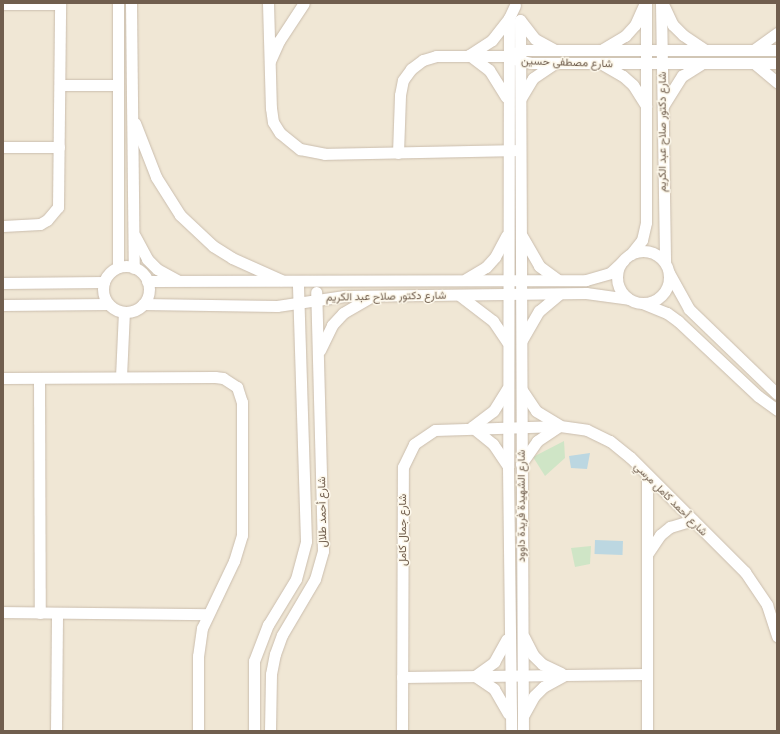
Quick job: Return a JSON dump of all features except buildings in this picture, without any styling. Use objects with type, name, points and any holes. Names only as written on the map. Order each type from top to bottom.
[{"type":"street","points":[[118,3],[118,268]]},
{"type":"street","points":[[3,305],[108,304],[124,312],[134,311],[143,304],[148,293],[147,281],[134,268],[131,3]]},
{"type":"street","points":[[268,3],[269,63],[273,122],[289,142],[312,153],[398,153],[520,150]]},
{"type":"street","points":[[269,63],[279,41],[304,3]]},
{"type":"street","points":[[601,50],[625,36],[634,25],[646,3]]},
{"type":"street","name":"شارع دكتور صلاح عبد الكريم","points":[[147,281],[462,281],[559,280],[603,277],[627,257],[642,240],[646,222],[646,3]]},
{"type":"street","points":[[662,3],[673,25],[683,35],[706,50]]},
{"type":"street","name":"شارع دكتور صلاح عبد الكريم","points":[[662,3],[661,63],[665,262]]},
{"type":"street","points":[[3,4],[60,4],[60,199],[54,214],[40,224],[3,226]]},
{"type":"street","points":[[469,55],[492,40],[509,18],[515,4]]},
{"type":"street","points":[[515,4],[520,20],[535,39],[555,50]]},
{"type":"street","points":[[508,150],[509,18]]},
{"type":"street","name":"شارع الشهيدة فريدة داوود","points":[[514,723],[522,676],[519,100],[520,20]]},
{"type":"street","points":[[753,50],[777,34]]},
{"type":"street","points":[[118,50],[132,50]]},
{"type":"street","name":"شارع مصطفى حسين","points":[[508,56],[520,56],[555,50],[777,50]]},
{"type":"street","points":[[469,55],[497,79],[508,100]]},
{"type":"street","points":[[398,153],[400,96],[403,80],[411,69],[423,60],[436,56],[508,56]]},
{"type":"street","name":"شارع مصطفى حسين","points":[[520,56],[556,63],[777,63]]},
{"type":"street","points":[[519,100],[533,78],[556,63]]},
{"type":"street","points":[[599,63],[628,80],[646,108]]},
{"type":"street","points":[[662,108],[673,86],[682,76],[703,63]]},
{"type":"street","points":[[754,63],[777,82]]},
{"type":"street","points":[[60,85],[118,85]]},
{"type":"street","points":[[132,115],[156,176],[180,215],[213,246],[232,258],[285,282]]},
{"type":"street","points":[[3,147],[59,147]]},
{"type":"street","name":"شارع الشهيدة فريدة داوود","points":[[508,150],[509,676],[514,723],[523,731]]},
{"type":"street","points":[[462,281],[486,267],[503,245],[508,232]]},
{"type":"street","points":[[520,232],[539,266],[559,280]]},
{"type":"street","points":[[133,234],[143,253],[157,269],[169,278],[183,282]]},
{"type":"street","points":[[777,394],[689,308],[669,273],[665,262],[653,252],[646,251],[627,257],[617,277],[623,293],[629,299],[667,313],[678,321],[772,408],[777,419]]},
{"type":"street","points":[[108,304],[103,291],[104,282],[111,272],[118,268],[134,268]]},
{"type":"street","points":[[642,303],[650,302],[663,294],[669,280],[669,273]]},
{"type":"street","points":[[3,283],[104,282]]},
{"type":"street","name":"شارع أحمد طلال","points":[[254,731],[254,661],[268,626],[296,579],[306,541],[298,282]]},
{"type":"street","name":"شارع أحمد طلال","points":[[270,731],[271,674],[275,654],[282,635],[315,580],[323,550],[315,282]]},
{"type":"street","name":"شارع دكتور صلاح عبد الكريم","points":[[143,304],[266,306],[316,298],[508,294],[597,294],[629,299]]},
{"type":"street","points":[[521,344],[531,321],[559,294]]},
{"type":"street","points":[[458,295],[493,321],[508,345]]},
{"type":"street","points":[[318,356],[332,325],[344,313],[373,296]]},
{"type":"street","points":[[121,378],[124,312]]},
{"type":"street","points":[[3,378],[223,378],[237,387],[240,394],[242,535],[234,561],[207,614],[198,656],[198,731]]},
{"type":"street","points":[[39,378],[40,613]]},
{"type":"street","points":[[508,388],[493,411],[472,427],[493,444],[508,467]]},
{"type":"street","points":[[521,388],[536,411],[560,426],[537,441],[521,465]]},
{"type":"street","name":"شارع أحمد كامل مرسي","points":[[521,426],[560,426],[600,435],[620,448],[745,572],[767,605],[777,636]]},
{"type":"street","name":"شارع جمال كامل","points":[[402,731],[402,467],[414,444],[423,436],[447,428],[521,426]]},
{"type":"street","points":[[647,475],[647,731]]},
{"type":"street","points":[[647,556],[660,535],[670,527],[693,520]]},
{"type":"street","points":[[3,612],[207,614]]},
{"type":"street","points":[[56,731],[57,613]]},
{"type":"street","points":[[475,676],[490,666],[501,653],[509,631]]},
{"type":"street","points":[[522,631],[533,655],[542,664],[566,675]]},
{"type":"street","points":[[402,677],[647,674]]},
{"type":"street","points":[[475,676],[498,694],[514,723],[534,696],[548,684],[566,675]]},
{"type":"shaded area","points":[[3,3],[777,3],[777,731],[3,731]]},
{"type":"green space","points":[[564,441],[565,458],[545,476],[533,457]]},
{"type":"green space","points":[[591,546],[590,564],[575,567],[571,548]]},
{"type":"water","points":[[590,453],[587,469],[571,468],[569,456]]},
{"type":"water","points":[[595,540],[623,541],[622,555],[595,554]]}]
